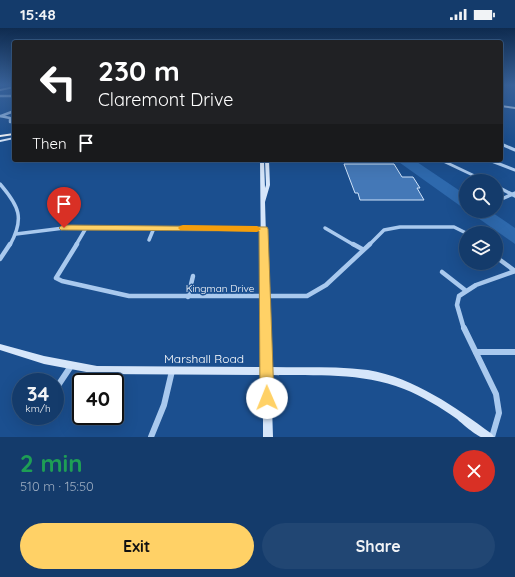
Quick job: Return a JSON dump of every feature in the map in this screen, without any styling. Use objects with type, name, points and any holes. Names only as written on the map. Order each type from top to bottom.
[{"type":"highway","points":[[0,132],[12,129]]},
{"type":"highway","points":[[0,136],[12,134]]},
{"type":"street","points":[[503,106],[515,108]]},
{"type":"street","points":[[0,116],[12,112]]},
{"type":"street","points":[[0,116],[10,118],[10,122],[12,122]]},
{"type":"street","points":[[0,141],[12,138]]},
{"type":"street","points":[[503,145],[515,150]]},
{"type":"street","points":[[262,162],[268,437]]},
{"type":"street","points":[[263,202],[268,185],[267,162]]},
{"type":"street","points":[[445,162],[471,174]]},
{"type":"street","points":[[494,162],[515,170]]},
{"type":"street","points":[[0,184],[15,202],[18,212],[18,228],[16,234],[0,259]]},
{"type":"street","points":[[503,189],[514,194]]},
{"type":"street","points":[[504,198],[514,194]]},
{"type":"street","points":[[16,234],[55,228],[264,229]]},
{"type":"street","name":"Kingman Drive","points":[[86,228],[56,278],[62,281],[129,296],[188,297],[298,297],[316,292],[379,233],[390,228],[459,229]]},
{"type":"street","points":[[149,240],[154,228]]},
{"type":"street","points":[[325,228],[362,250]]},
{"type":"street","points":[[503,262],[515,271]]},
{"type":"street","points":[[491,437],[500,414],[496,390],[456,311],[455,302],[465,290],[515,271]]},
{"type":"street","points":[[442,272],[465,290]]},
{"type":"street","points":[[188,297],[193,276]]},
{"type":"street","name":"Marshall Road","points":[[0,346],[71,366],[105,371],[365,373],[408,385],[432,397],[491,437]]},
{"type":"street","points":[[476,352],[515,352]]},
{"type":"street","points":[[64,376],[71,366]]},
{"type":"street","points":[[151,437],[167,400],[172,371]]},
{"type":"shaded area","points":[[399,162],[417,162],[459,190],[459,205]]},
{"type":"shaded area","points":[[478,218],[500,218],[515,228],[515,244],[503,236],[503,226],[489,226]]},
{"type":"building","points":[[344,164],[394,164],[402,177],[413,177],[420,188],[417,188],[424,200],[360,200],[358,193],[355,193]]},
{"type":"slow traffic","points":[[183,228],[257,229]]},
{"type":"route","points":[[64,228],[264,229],[267,398]]}]
